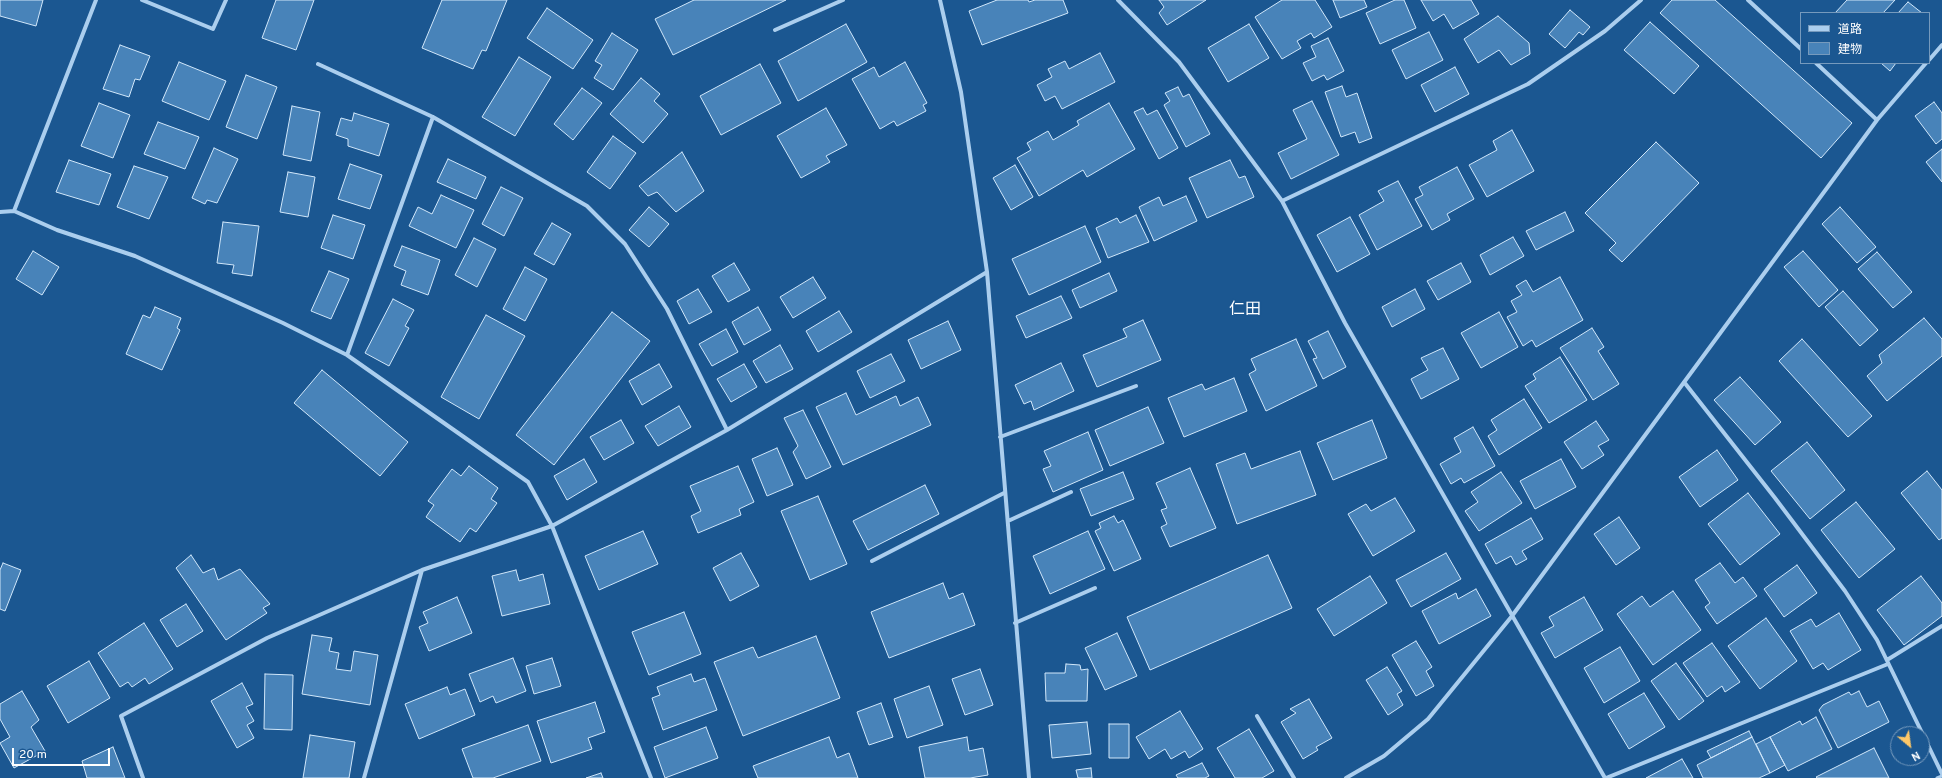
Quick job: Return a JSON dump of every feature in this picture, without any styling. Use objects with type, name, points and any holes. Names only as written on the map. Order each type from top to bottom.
[{"type":"street","points":[[14,211],[96,0]]},
{"type":"street","points":[[142,0],[213,29],[226,0]]},
{"type":"street","points":[[775,30],[843,0]]},
{"type":"street","points":[[940,0],[961,92],[987,272],[1015,623],[1030,778]]},
{"type":"street","points":[[1118,0],[1179,62],[1282,201],[1345,323],[1605,778],[1887,662],[1942,626]]},
{"type":"street","points":[[1282,201],[1528,84],[1605,32],[1641,0]]},
{"type":"street","points":[[1748,0],[1800,48]]},
{"type":"street","points":[[1930,59],[1942,45]]},
{"type":"street","points":[[318,64],[433,117],[587,206],[625,244],[667,309],[727,430]]},
{"type":"street","points":[[1817,64],[1878,120]]},
{"type":"street","points":[[1346,778],[1384,756],[1428,719],[1512,616],[1878,120],[1925,64]]},
{"type":"street","points":[[347,355],[433,117]]},
{"type":"street","points":[[0,212],[14,211],[57,230],[135,256],[284,323],[347,355],[528,482],[552,526],[651,778]]},
{"type":"street","points":[[143,778],[121,716],[267,638],[422,570],[552,526],[727,430],[987,272]]},
{"type":"street","points":[[1684,382],[1775,498],[1845,591],[1877,640],[1942,775]]},
{"type":"street","points":[[1000,437],[1136,386]]},
{"type":"street","points":[[1008,522],[1070,492]]},
{"type":"street","points":[[872,561],[1004,493]]},
{"type":"street","points":[[364,778],[422,570]]},
{"type":"street","points":[[1015,623],[1095,588]]},
{"type":"street","points":[[1257,716],[1294,778]]},
{"type":"lane","points":[[1937,778],[1942,775]]},
{"type":"building","points":[[0,0],[43,0],[36,26],[0,16]]},
{"type":"building","points":[[276,0],[314,0],[296,50],[262,38]]},
{"type":"building","points":[[442,0],[507,0],[486,51],[482,50],[473,69],[422,48]]},
{"type":"building","points":[[694,0],[786,0],[673,55],[655,19]]},
{"type":"building","points":[[997,0],[1028,0],[1029,2],[1035,0],[1063,0],[1068,13],[982,45],[969,11]]},
{"type":"building","points":[[1159,0],[1206,0],[1167,25],[1159,13],[1164,7]]},
{"type":"building","points":[[1282,0],[1315,0],[1332,27],[1314,38],[1311,33],[1297,41],[1301,48],[1282,59],[1255,17]]},
{"type":"building","points":[[1333,0],[1364,0],[1367,7],[1340,18]]},
{"type":"building","points":[[1395,0],[1404,0],[1416,28],[1380,44],[1366,13]]},
{"type":"building","points":[[1421,0],[1471,0],[1479,14],[1453,29],[1444,14],[1433,21]]},
{"type":"building","points":[[1672,0],[1715,0],[1852,123],[1821,158],[1660,13]]},
{"type":"building","points":[[1847,0],[1895,0],[1884,12],[1836,12]]},
{"type":"building","points":[[1908,2],[1921,12],[1899,12]]},
{"type":"building","points":[[547,8],[593,40],[573,69],[527,38]]},
{"type":"building","points":[[1570,10],[1590,27],[1583,35],[1579,32],[1565,48],[1549,34]]},
{"type":"building","points":[[1498,16],[1529,43],[1530,54],[1511,65],[1499,50],[1478,63],[1464,39]]},
{"type":"building","points":[[1650,22],[1699,66],[1674,94],[1624,50]]},
{"type":"building","points":[[846,24],[867,62],[798,101],[778,61]]},
{"type":"building","points":[[1249,24],[1269,58],[1228,82],[1208,48]]},
{"type":"building","points":[[1429,32],[1443,60],[1406,79],[1392,50]]},
{"type":"building","points":[[612,33],[638,50],[613,90],[594,78],[602,65],[595,61]]},
{"type":"building","points":[[1328,38],[1344,71],[1327,80],[1324,75],[1312,81],[1303,63],[1316,57],[1311,46]]},
{"type":"building","points":[[120,45],[150,56],[140,80],[135,79],[129,97],[103,89]]},
{"type":"building","points":[[1100,53],[1115,82],[1062,109],[1055,96],[1045,101],[1037,85],[1052,77],[1048,69],[1065,61],[1069,69]]},
{"type":"building","points":[[519,57],[551,77],[515,136],[482,117]]},
{"type":"building","points":[[179,62],[226,81],[209,120],[162,101]]},
{"type":"building","points":[[905,62],[927,103],[923,105],[926,111],[897,126],[894,121],[880,129],[852,79],[874,67],[879,77]]},
{"type":"building","points":[[760,64],[781,103],[721,135],[700,96]]},
{"type":"building","points":[[1882,64],[1895,64],[1890,71]]},
{"type":"building","points":[[1455,67],[1469,94],[1435,112],[1421,85]]},
{"type":"building","points":[[246,75],[277,87],[257,139],[226,127]]},
{"type":"building","points":[[641,78],[660,94],[654,101],[668,114],[643,143],[610,114]]},
{"type":"building","points":[[1342,86],[1346,97],[1357,93],[1372,138],[1359,143],[1355,132],[1341,137],[1325,92]]},
{"type":"building","points":[[1178,87],[1183,97],[1189,94],[1210,134],[1186,147],[1164,105],[1170,101],[1165,93]]},
{"type":"building","points":[[582,88],[602,103],[573,140],[554,124]]},
{"type":"building","points":[[1312,101],[1339,155],[1291,179],[1278,153],[1307,139],[1293,110]]},
{"type":"building","points":[[1934,102],[1942,113],[1942,139],[1936,144],[1915,116]]},
{"type":"building","points":[[99,103],[130,115],[113,158],[81,146]]},
{"type":"building","points":[[1109,103],[1135,149],[1087,177],[1083,170],[1039,196],[1017,158],[1031,150],[1027,143],[1048,131],[1053,140],[1079,125],[1077,121]]},
{"type":"building","points":[[292,106],[320,112],[311,161],[283,155]]},
{"type":"building","points":[[826,108],[847,145],[826,156],[830,162],[801,178],[777,136]]},
{"type":"building","points":[[1143,108],[1147,115],[1157,110],[1178,148],[1159,159],[1134,112]]},
{"type":"building","points":[[354,113],[389,124],[379,156],[348,146],[348,139],[336,135],[341,118],[352,121]]},
{"type":"building","points":[[158,122],[199,137],[185,169],[144,154]]},
{"type":"building","points":[[1512,130],[1534,171],[1487,197],[1469,165],[1497,150],[1493,141]]},
{"type":"building","points":[[613,136],[636,153],[610,189],[587,172]]},
{"type":"building","points":[[1656,142],[1699,183],[1622,262],[1609,250],[1616,243],[1585,213]]},
{"type":"building","points":[[214,148],[238,159],[217,203],[207,200],[205,204],[192,198]]},
{"type":"building","points":[[1942,149],[1942,182],[1926,162]]},
{"type":"building","points":[[682,152],[704,191],[676,212],[657,192],[648,196],[639,186]]},
{"type":"building","points":[[448,159],[486,177],[476,199],[437,182]]},
{"type":"building","points":[[69,160],[111,174],[99,205],[56,192]]},
{"type":"building","points":[[1230,160],[1239,178],[1245,176],[1254,197],[1207,218],[1189,178]]},
{"type":"building","points":[[350,164],[382,175],[370,209],[338,199]]},
{"type":"building","points":[[1015,165],[1033,197],[1011,210],[993,178]]},
{"type":"building","points":[[134,166],[168,177],[149,219],[117,207]]},
{"type":"building","points":[[1457,167],[1474,199],[1447,214],[1450,220],[1432,230],[1415,199],[1423,195],[1419,187]]},
{"type":"building","points":[[288,172],[315,177],[308,217],[280,212]]},
{"type":"building","points":[[1398,181],[1422,226],[1377,250],[1359,215],[1384,201],[1378,191]]},
{"type":"building","points":[[501,187],[523,198],[504,236],[482,224]]},
{"type":"building","points":[[441,195],[474,210],[456,248],[409,226],[418,207],[432,214]]},
{"type":"building","points":[[1186,196],[1197,221],[1154,241],[1139,207],[1159,197],[1163,206]]},
{"type":"building","points":[[649,207],[669,224],[649,247],[629,230]]},
{"type":"building","points":[[1840,207],[1876,247],[1857,263],[1822,224]]},
{"type":"building","points":[[1565,212],[1574,231],[1536,250],[1526,231]]},
{"type":"building","points":[[333,215],[365,225],[353,259],[321,248]]},
{"type":"building","points":[[1136,215],[1149,242],[1108,258],[1096,228],[1117,218],[1120,223]]},
{"type":"building","points":[[1350,217],[1370,254],[1337,272],[1317,235]]},
{"type":"building","points":[[223,222],[259,226],[252,276],[232,273],[234,265],[217,263]]},
{"type":"building","points":[[552,223],[571,234],[554,265],[534,254]]},
{"type":"building","points":[[1085,226],[1101,262],[1029,295],[1012,259]]},
{"type":"building","points":[[1513,237],[1524,256],[1490,275],[1480,255]]},
{"type":"building","points":[[474,238],[496,249],[477,287],[455,275]]},
{"type":"building","points":[[402,246],[440,260],[428,295],[401,285],[406,271],[394,266]]},
{"type":"building","points":[[33,251],[59,267],[42,295],[16,279]]},
{"type":"building","points":[[1803,251],[1838,290],[1819,307],[1784,267]]},
{"type":"building","points":[[1877,252],[1912,292],[1893,308],[1858,269]]},
{"type":"building","points":[[734,263],[750,290],[728,302],[712,276]]},
{"type":"building","points":[[1461,263],[1471,282],[1438,300],[1427,281]]},
{"type":"building","points":[[525,267],[547,279],[525,321],[503,309]]},
{"type":"building","points":[[329,271],[349,279],[331,319],[311,311]]},
{"type":"building","points":[[1109,273],[1117,291],[1080,308],[1072,290]]},
{"type":"building","points":[[813,277],[826,298],[793,318],[780,297]]},
{"type":"building","points":[[1560,277],[1583,320],[1536,347],[1532,340],[1523,346],[1507,317],[1517,312],[1511,301],[1522,295],[1516,286],[1526,280],[1533,292]]},
{"type":"building","points":[[698,289],[712,312],[689,324],[677,301]]},
{"type":"building","points":[[1415,289],[1425,309],[1392,327],[1382,307]]},
{"type":"building","points":[[1843,291],[1878,330],[1860,346],[1825,307]]},
{"type":"building","points":[[1061,296],[1072,318],[1026,338],[1016,316]]},
{"type":"building","points":[[393,299],[414,310],[405,326],[409,328],[389,366],[365,353]]},
{"type":"building","points":[[155,307],[181,318],[177,328],[180,330],[162,370],[126,354],[143,315],[150,318]]},
{"type":"building","points":[[758,307],[771,330],[744,345],[732,322]]},
{"type":"building","points":[[839,311],[852,332],[818,352],[806,331]]},
{"type":"building","points":[[612,312],[650,341],[554,465],[516,435]]},
{"type":"building","points":[[1499,312],[1518,347],[1481,368],[1461,333]]},
{"type":"building","points":[[486,315],[525,336],[479,419],[441,397]]},
{"type":"building","points":[[1924,318],[1942,339],[1942,356],[1887,401],[1867,376],[1882,363],[1879,355]]},
{"type":"building","points":[[1143,320],[1161,360],[1097,387],[1083,355],[1127,337],[1123,329]]},
{"type":"building","points":[[948,321],[961,350],[921,369],[908,340]]},
{"type":"building","points":[[1592,328],[1604,347],[1598,351],[1619,384],[1593,400],[1560,348]]},
{"type":"building","points":[[726,329],[738,352],[712,366],[699,344]]},
{"type":"building","points":[[1328,331],[1346,367],[1323,379],[1313,359],[1317,358],[1308,341]]},
{"type":"building","points":[[1296,339],[1317,386],[1266,411],[1249,374],[1256,370],[1251,359]]},
{"type":"building","points":[[1802,339],[1872,416],[1848,437],[1779,361]]},
{"type":"building","points":[[780,345],[793,369],[766,383],[753,361]]},
{"type":"building","points":[[1443,348],[1459,379],[1421,399],[1411,379],[1428,370],[1421,358]]},
{"type":"building","points":[[891,354],[905,381],[870,398],[857,371]]},
{"type":"building","points":[[1560,357],[1587,400],[1549,423],[1525,386],[1536,379],[1533,374]]},
{"type":"building","points":[[1061,363],[1074,391],[1034,410],[1031,401],[1024,404],[1015,385]]},
{"type":"building","points":[[659,364],[672,387],[642,405],[629,381]]},
{"type":"building","points":[[744,364],[757,387],[731,402],[717,379]]},
{"type":"building","points":[[322,370],[408,442],[380,476],[294,403]]},
{"type":"building","points":[[1740,377],[1781,422],[1755,445],[1714,400]]},
{"type":"building","points":[[1234,378],[1247,411],[1184,437],[1168,398],[1202,384],[1205,390]]},
{"type":"building","points":[[846,393],[856,415],[896,396],[900,406],[918,397],[931,425],[843,465],[816,407]]},
{"type":"building","points":[[1524,399],[1542,428],[1499,455],[1488,436],[1497,430],[1491,420]]},
{"type":"building","points":[[679,406],[691,427],[658,446],[645,426]]},
{"type":"building","points":[[1148,407],[1164,443],[1110,466],[1095,430]]},
{"type":"building","points":[[803,410],[831,467],[806,479],[793,452],[798,446],[784,418]]},
{"type":"building","points":[[621,420],[634,443],[604,460],[590,437]]},
{"type":"building","points":[[1372,420],[1387,458],[1333,480],[1317,443]]},
{"type":"building","points":[[1596,421],[1609,440],[1598,446],[1604,455],[1582,469],[1564,442]]},
{"type":"building","points":[[1473,427],[1495,466],[1464,483],[1461,478],[1451,484],[1440,464],[1461,452],[1454,438]]},
{"type":"building","points":[[1088,432],[1103,470],[1053,492],[1043,469],[1051,466],[1044,451]]},
{"type":"building","points":[[1807,442],[1845,490],[1810,519],[1771,471]]},
{"type":"building","points":[[777,448],[793,485],[767,496],[752,459]]},
{"type":"building","points":[[1717,450],[1738,480],[1700,507],[1679,477]]},
{"type":"building","points":[[1300,451],[1316,495],[1237,524],[1216,464],[1245,453],[1251,469]]},
{"type":"building","points":[[584,459],[597,482],[567,500],[554,476]]},
{"type":"building","points":[[1561,459],[1576,487],[1535,509],[1520,481]]},
{"type":"building","points":[[469,466],[498,488],[491,499],[497,503],[476,532],[470,528],[460,542],[426,517],[434,505],[428,501],[452,469],[461,476]]},
{"type":"building","points":[[738,466],[754,502],[739,509],[741,515],[698,533],[691,516],[701,511],[690,486]]},
{"type":"building","points":[[1190,468],[1216,528],[1170,547],[1161,527],[1167,524],[1161,510],[1167,508],[1156,483]]},
{"type":"building","points":[[1927,471],[1942,490],[1942,538],[1939,540],[1901,493]]},
{"type":"building","points":[[1123,472],[1134,499],[1091,516],[1080,489]]},
{"type":"building","points":[[1501,472],[1522,503],[1479,531],[1465,511],[1478,502],[1471,492]]},
{"type":"building","points":[[925,485],[939,514],[868,550],[853,521]]},
{"type":"building","points":[[1748,493],[1780,534],[1740,565],[1708,524]]},
{"type":"building","points":[[818,496],[847,564],[810,580],[781,511]]},
{"type":"building","points":[[1395,498],[1415,531],[1373,556],[1348,514],[1366,504],[1371,511]]},
{"type":"building","points":[[1856,502],[1895,549],[1859,578],[1821,530]]},
{"type":"building","points":[[1114,516],[1118,523],[1123,520],[1141,559],[1114,571],[1095,531],[1101,528],[1099,523]]},
{"type":"building","points":[[1619,517],[1640,548],[1616,565],[1594,534]]},
{"type":"building","points":[[1531,518],[1543,539],[1522,551],[1527,559],[1516,565],[1511,556],[1496,564],[1485,544]]},
{"type":"building","points":[[643,531],[658,564],[599,590],[585,556]]},
{"type":"building","points":[[1088,531],[1105,569],[1050,594],[1033,556]]},
{"type":"building","points":[[741,553],[759,586],[730,601],[713,568]]},
{"type":"building","points":[[1446,553],[1461,579],[1411,607],[1396,580]]},
{"type":"building","points":[[191,555],[203,573],[214,568],[218,580],[240,569],[270,604],[263,608],[267,613],[226,640],[176,568]]},
{"type":"building","points":[[1268,555],[1292,608],[1150,670],[1127,617]]},
{"type":"building","points":[[3,563],[21,570],[5,611],[0,609],[0,570]]},
{"type":"building","points":[[1720,563],[1735,583],[1743,577],[1757,596],[1717,624],[1705,607],[1710,603],[1695,580]]},
{"type":"building","points":[[1797,565],[1817,593],[1784,617],[1764,589]]},
{"type":"building","points":[[516,570],[519,581],[543,574],[550,604],[502,616],[492,576]]},
{"type":"building","points":[[1370,576],[1387,603],[1334,636],[1317,609]]},
{"type":"building","points":[[1921,576],[1942,603],[1942,616],[1904,645],[1877,610]]},
{"type":"building","points":[[943,583],[949,599],[963,593],[975,625],[889,658],[871,612]]},
{"type":"building","points":[[1476,589],[1491,616],[1439,644],[1422,611],[1456,593],[1458,599]]},
{"type":"building","points":[[1673,591],[1701,630],[1653,665],[1617,614],[1642,596],[1650,607]]},
{"type":"building","points":[[457,597],[472,633],[429,651],[419,627],[428,623],[423,612]]},
{"type":"building","points":[[1584,597],[1603,630],[1555,658],[1541,633],[1554,626],[1549,617]]},
{"type":"building","points":[[186,604],[203,631],[177,647],[160,620]]},
{"type":"building","points":[[684,612],[701,654],[649,675],[632,632]]},
{"type":"building","points":[[1839,613],[1861,650],[1828,670],[1823,663],[1813,669],[1790,631],[1811,619],[1816,627]]},
{"type":"building","points":[[1766,618],[1797,661],[1760,689],[1728,646]]},
{"type":"building","points":[[144,623],[173,669],[149,684],[145,678],[132,687],[128,682],[120,687],[98,653]]},
{"type":"building","points":[[1117,633],[1137,676],[1105,690],[1085,648]]},
{"type":"building","points":[[312,635],[332,638],[329,651],[339,653],[336,669],[351,671],[354,651],[378,655],[370,705],[302,694]]},
{"type":"building","points":[[816,636],[840,698],[743,736],[714,662],[753,647],[758,658]]},
{"type":"building","points":[[1416,641],[1432,667],[1426,671],[1434,686],[1416,696],[1392,655]]},
{"type":"building","points":[[1712,643],[1740,682],[1725,692],[1722,686],[1707,697],[1683,663]]},
{"type":"building","points":[[1620,647],[1640,681],[1604,703],[1584,668]]},
{"type":"building","points":[[513,658],[526,691],[496,703],[493,696],[480,702],[469,674]]},
{"type":"building","points":[[552,658],[561,686],[534,694],[526,666]]},
{"type":"building","points":[[89,661],[110,698],[68,723],[47,686]]},
{"type":"building","points":[[1676,663],[1704,701],[1679,720],[1651,681]]},
{"type":"building","points":[[1066,664],[1080,665],[1081,670],[1088,669],[1087,701],[1046,701],[1045,673],[1065,673]]},
{"type":"building","points":[[1387,667],[1402,691],[1397,694],[1403,705],[1388,715],[1366,680]]},
{"type":"building","points":[[980,669],[993,705],[965,715],[952,679]]},
{"type":"building","points":[[265,674],[293,675],[292,730],[264,729]]},
{"type":"building","points":[[691,674],[694,682],[705,678],[717,710],[663,730],[652,698],[660,695],[657,687]]},
{"type":"building","points":[[242,683],[253,704],[246,707],[254,721],[247,725],[254,738],[237,748],[211,701]]},
{"type":"building","points":[[929,686],[943,725],[907,738],[894,699]]},
{"type":"building","points":[[447,687],[450,695],[465,689],[475,715],[419,739],[405,704]]},
{"type":"building","points":[[22,691],[39,720],[31,727],[45,751],[14,768],[0,743],[10,737],[0,719],[0,704]]},
{"type":"building","points":[[1859,691],[1867,707],[1879,701],[1889,722],[1838,748],[1819,710],[1823,705],[1849,692],[1851,695]]},
{"type":"building","points":[[1644,693],[1665,727],[1629,749],[1608,714]]},
{"type":"building","points":[[1309,699],[1332,738],[1316,747],[1318,750],[1303,759],[1281,722],[1296,713],[1290,709]]},
{"type":"building","points":[[595,702],[605,732],[588,738],[592,749],[551,763],[537,721]]},
{"type":"building","points":[[881,703],[893,737],[869,745],[857,712]]},
{"type":"building","points":[[1180,711],[1203,749],[1189,758],[1185,751],[1171,759],[1165,749],[1149,759],[1136,737]]},
{"type":"building","points":[[1816,717],[1832,749],[1788,771],[1770,737],[1800,721],[1802,725]]},
{"type":"building","points":[[1087,722],[1091,754],[1052,758],[1049,725]]},
{"type":"building","points":[[1109,724],[1129,724],[1129,758],[1109,758]]},
{"type":"building","points":[[528,725],[541,761],[493,778],[473,778],[462,749]]},
{"type":"building","points":[[706,727],[718,758],[665,778],[654,747]]},
{"type":"building","points":[[1249,729],[1274,771],[1262,778],[1235,778],[1217,748]]},
{"type":"building","points":[[1749,731],[1752,737],[1711,758],[1707,751]]},
{"type":"building","points":[[310,735],[355,742],[349,778],[303,778]]},
{"type":"building","points":[[829,737],[837,758],[849,753],[858,778],[758,778],[753,766]]},
{"type":"building","points":[[967,737],[969,751],[983,748],[988,775],[970,778],[925,778],[919,747]]},
{"type":"building","points":[[1752,737],[1770,773],[1759,778],[1703,778],[1697,765]]},
{"type":"building","points":[[1770,737],[1785,765],[1770,773],[1756,744]]},
{"type":"building","points":[[113,747],[125,778],[87,778],[82,761]]},
{"type":"building","points":[[1874,748],[1889,778],[1816,777]]},
{"type":"building","points":[[1682,759],[1693,778],[1646,778]]},
{"type":"building","points":[[1202,763],[1209,776],[1205,778],[1178,778],[1176,775]]},
{"type":"building","points":[[1091,768],[1092,778],[1078,778],[1076,770]]},
{"type":"building","points":[[601,773],[603,778],[586,778]]},
{"type":"district","name":"仁田","points":[[1245,311]]}]
